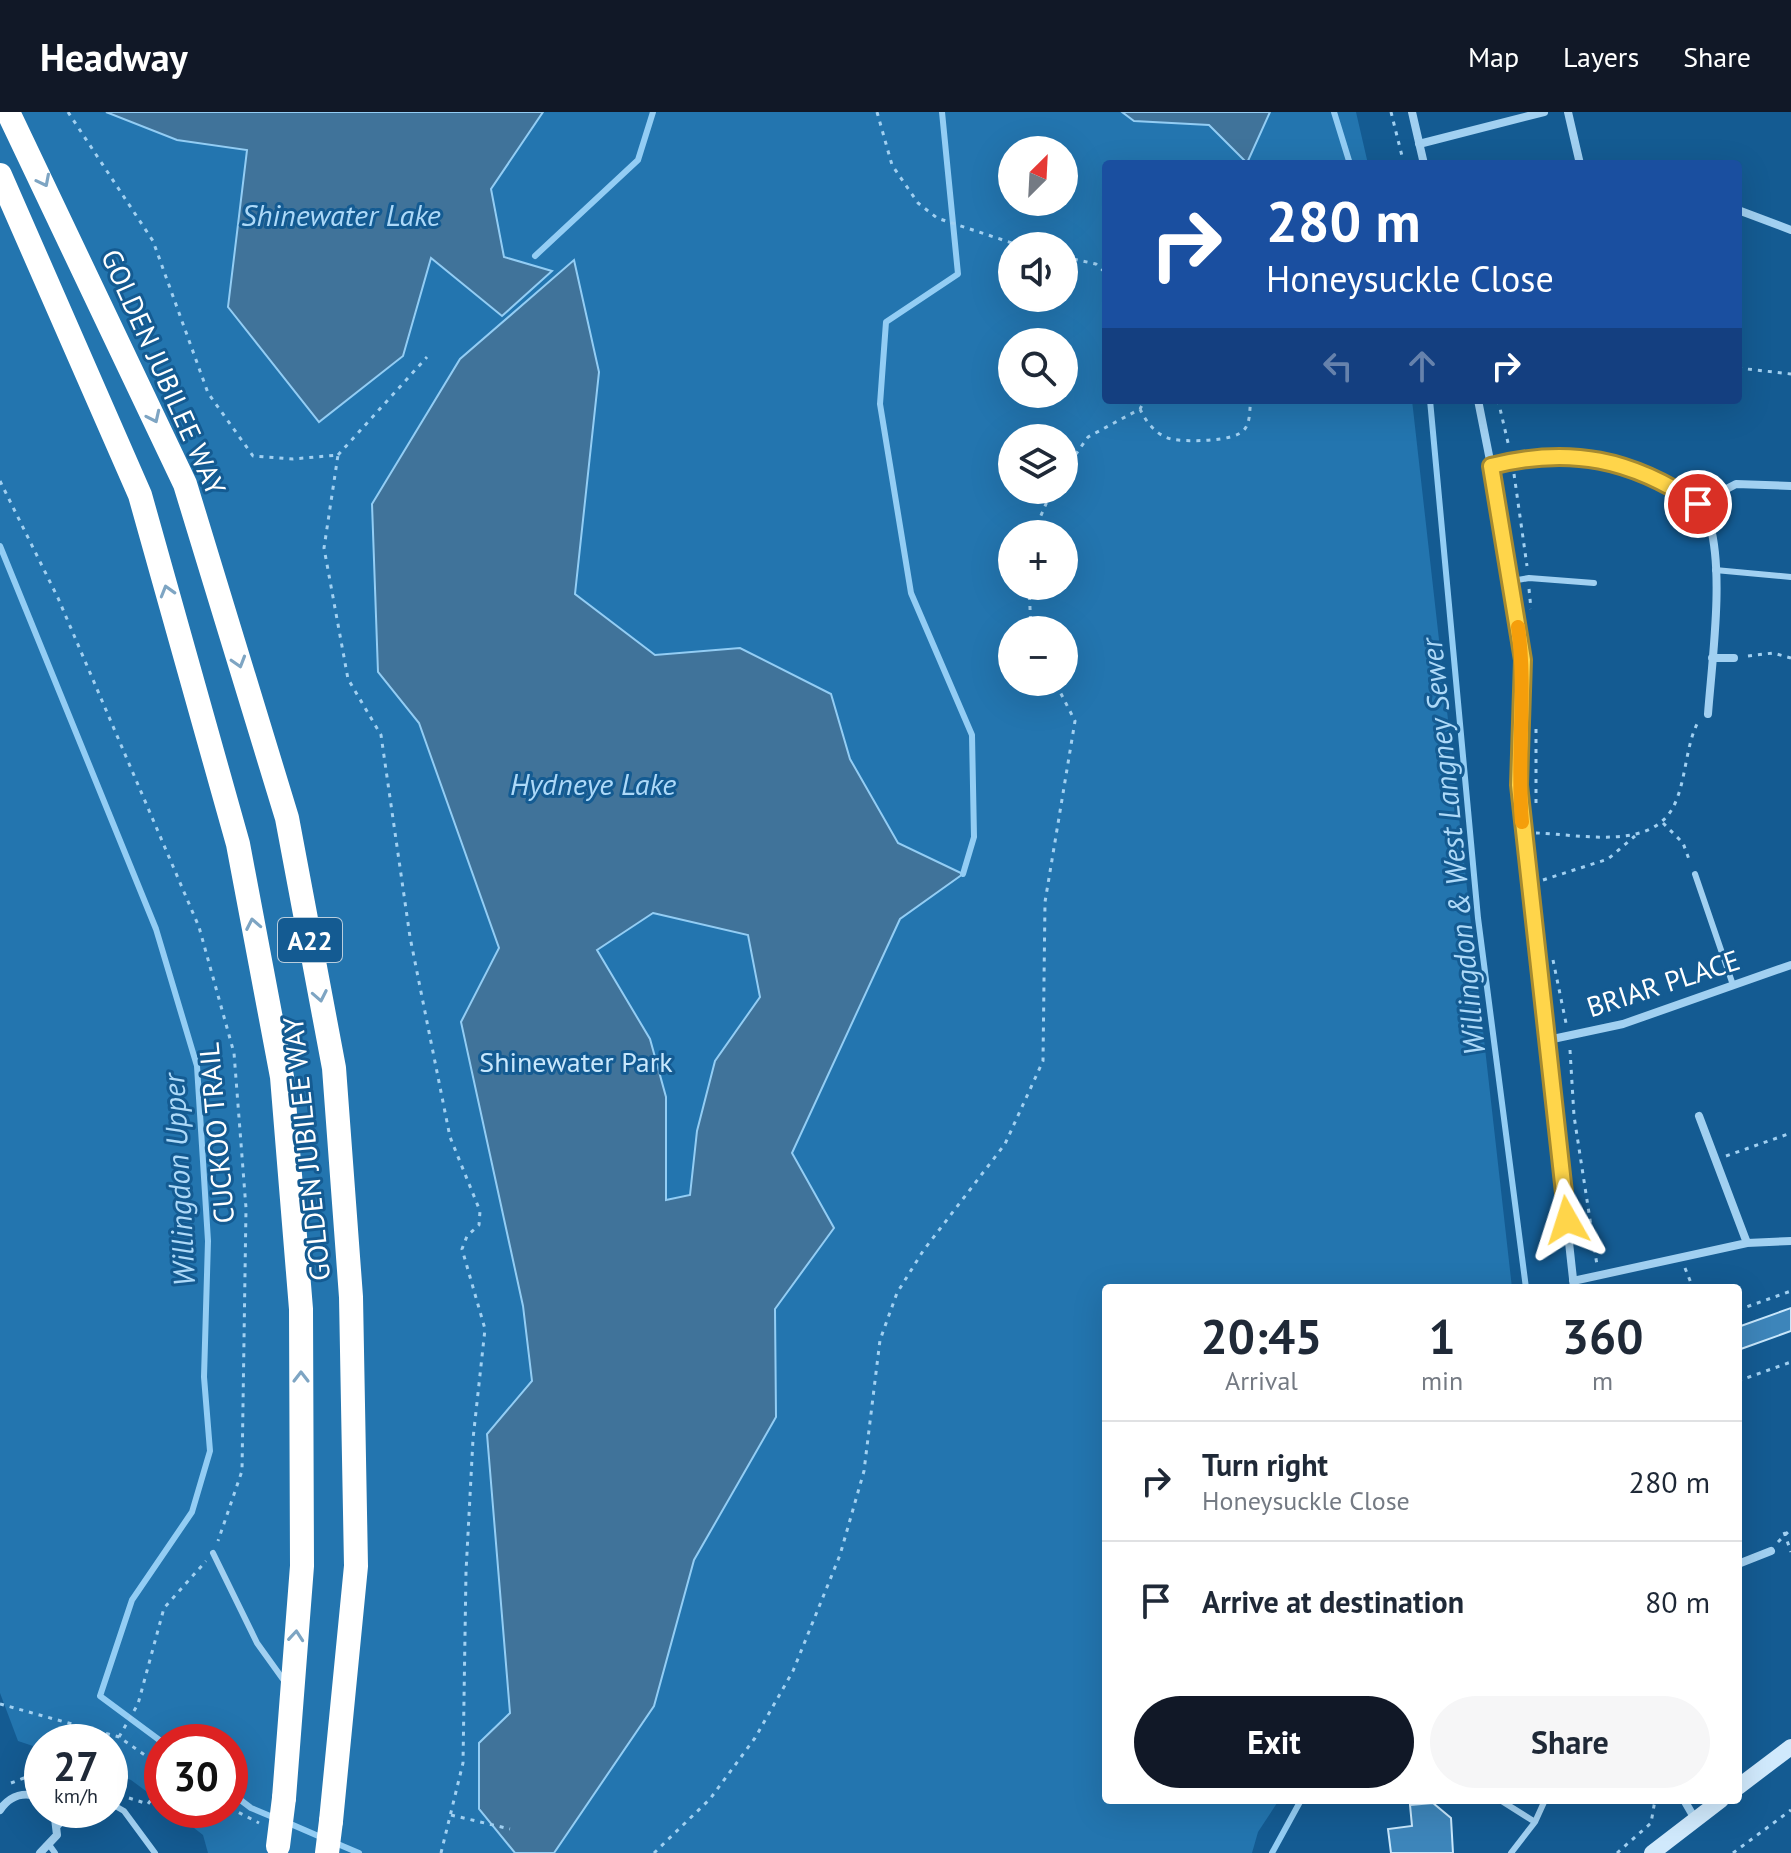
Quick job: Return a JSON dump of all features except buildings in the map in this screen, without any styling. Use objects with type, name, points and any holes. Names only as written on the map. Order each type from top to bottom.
[{"type":"highway","name":"GOLDEN JUBILEE WAY","points":[[8,112],[185,484],[287,818],[334,1068],[351,1297],[356,1566],[327,1853]]},
{"type":"highway","name":"GOLDEN JUBILEE WAY","points":[[0,175],[140,495],[238,844],[282,1077],[301,1309],[302,1566],[278,1849]]},
{"type":"main road","points":[[1742,1784],[1791,1747]]},
{"type":"main road","points":[[1652,1853],[1716,1804]]},
{"type":"street","points":[[1412,112],[1423,160]]},
{"type":"street","points":[[1419,144],[1544,112]]},
{"type":"street","points":[[1568,112],[1579,160]]},
{"type":"street","points":[[1742,212],[1791,230]]},
{"type":"street","points":[[1479,404],[1512,581],[1523,660],[1519,785],[1574,1284],[1599,1275],[1747,1243],[1791,1241]]},
{"type":"street","points":[[1491,466],[1530,457],[1582,458],[1660,478],[1698,504],[1710,524],[1715,570],[1708,714]]},
{"type":"street","points":[[1698,504],[1736,484],[1791,486]]},
{"type":"street","points":[[1712,658],[1734,658]]},
{"type":"street","name":"BRIAR PLACE","points":[[1548,1040],[1623,1024],[1791,965]]},
{"type":"street","points":[[1699,1116],[1747,1243]]},
{"type":"street","points":[[1742,1562],[1771,1551]]},
{"type":"street","points":[[0,1810],[16,1796],[24,1797]]},
{"type":"street","points":[[1686,1804],[1695,1819]]},
{"type":"street","points":[[40,1853],[53,1849],[58,1828]]},
{"type":"lane","points":[[1715,570],[1791,577]]},
{"type":"lane","points":[[1512,581],[1529,578],[1594,583]]},
{"type":"lane","points":[[1695,874],[1733,985]]},
{"type":"lane","points":[[213,1553],[257,1643],[292,1690]]},
{"type":"lane","points":[[1506,1804],[1535,1822]]},
{"type":"lane","points":[[1511,1853],[1535,1822],[1543,1804]]},
{"type":"lane","points":[[128,1816],[155,1853]]},
{"type":"path","points":[[68,112],[153,241],[208,393],[253,456],[293,459],[338,455]]},
{"type":"path","points":[[877,112],[892,165],[905,188],[941,219],[998,238]]},
{"type":"path","points":[[1391,112],[1403,160]]},
{"type":"path","points":[[1078,260],[1096,264],[1102,269]]},
{"type":"path","points":[[427,357],[338,455],[324,548],[348,679],[381,735],[410,937],[450,1137],[480,1211],[479,1225],[467,1236],[462,1249],[485,1329],[473,1439],[466,1572],[463,1763],[441,1853]]},
{"type":"path","points":[[1742,368],[1791,374]]},
{"type":"path","points":[[1078,451],[1088,437],[1140,409],[1143,404]]},
{"type":"path","points":[[1140,409],[1146,422],[1170,439],[1219,440],[1237,436],[1246,429],[1250,404]]},
{"type":"path","points":[[1499,404],[1512,461],[1532,620]]},
{"type":"path","name":"CUCKOO TRAIL","points":[[0,481],[58,598],[199,927],[234,1053],[246,1208],[242,1471],[213,1553],[164,1608],[138,1704],[126,1724]]},
{"type":"path","points":[[1734,658],[1773,653],[1791,658]]},
{"type":"path","points":[[654,1853],[710,1799],[755,1738],[793,1671],[840,1555],[864,1471],[880,1340],[897,1293],[923,1251],[1005,1144],[1043,1061],[1045,902],[1075,721],[1062,696]]},
{"type":"path","points":[[1542,893],[1541,881],[1608,859],[1635,836],[1663,823],[1676,803],[1696,725],[1708,714]]},
{"type":"path","points":[[1536,720],[1536,806]]},
{"type":"path","points":[[1536,820],[1536,833],[1635,836]]},
{"type":"path","points":[[1663,823],[1683,843],[1695,874]]},
{"type":"path","points":[[1553,959],[1569,1035],[1574,1116],[1599,1275]]},
{"type":"path","points":[[1715,1160],[1791,1133]]},
{"type":"path","points":[[1681,1257],[1691,1284]]},
{"type":"path","points":[[1742,1309],[1791,1291]]},
{"type":"path","points":[[1742,1380],[1791,1362]]},
{"type":"path","points":[[1771,1551],[1784,1532],[1791,1529]]},
{"type":"path","points":[[1784,1532],[1791,1552]]},
{"type":"path","points":[[0,1704],[72,1724]]},
{"type":"path","points":[[1617,1853],[1651,1823],[1654,1804]]},
{"type":"path","points":[[1733,1853],[1791,1810]]},
{"type":"path","points":[[451,1815],[510,1829]]},
{"type":"green space","name":"Shinewater Park","points":[[0,112],[1356,112],[1367,160],[1102,160],[1102,404],[1412,404],[1512,1284],[1102,1284],[1102,1804],[1276,1804],[1258,1832],[1252,1853],[208,1853],[203,1835],[194,1828],[248,1828],[248,1724],[144,1724],[144,1790],[128,1779],[128,1724],[24,1724],[24,1743],[18,1741],[0,1693]]},
{"type":"water","name":"Shinewater Lake","points":[[106,112],[543,112],[491,189],[504,257],[552,271],[502,316],[431,258],[403,356],[319,422],[228,307],[247,150],[177,140]]},
{"type":"water","points":[[1122,112],[1270,112],[1248,160],[1244,160],[1209,125],[1134,121]]},
{"type":"water","name":"Hydneye Lake","points":[[574,260],[599,372],[575,594],[655,655],[740,648],[831,694],[850,759],[898,843],[963,874],[900,919],[792,1153],[834,1228],[775,1309],[776,1417],[694,1560],[654,1706],[554,1853],[515,1853],[479,1809],[479,1743],[510,1713],[487,1434],[532,1381],[523,1306],[461,1022],[499,948],[419,723],[378,672],[372,504],[460,359]],"holes":[[[653,913],[748,935],[760,997],[715,1061],[697,1131],[690,1195],[666,1200],[666,1097],[650,1039],[597,950]]]},
{"type":"waterway","points":[[535,256],[638,160],[653,112]]},
{"type":"waterway","points":[[942,112],[958,274],[886,322],[880,404],[911,593],[972,735],[974,837],[963,874]]},
{"type":"waterway","name":"Willingdon & West Langney Sewer","points":[[1334,112],[1349,160]]},
{"type":"waterway","name":"Willingdon & West Langney Sewer","points":[[1430,404],[1478,918],[1525,1284]]},
{"type":"waterway","name":"Willingdon Upper","points":[[0,546],[156,929],[197,1066],[208,1241],[204,1377],[210,1451],[192,1512],[132,1600],[100,1696],[144,1729]]},
{"type":"waterway","name":"Willingdon & West Langney Sewer","points":[[1272,1853],[1299,1804]]},
{"type":"waterway","name":"Willingdon Upper","points":[[248,1806],[275,1818]]},
{"type":"waterway","name":"Willingdon Upper","points":[[286,1822],[323,1838]]},
{"type":"waterway","name":"Willingdon Upper","points":[[333,1842],[359,1853]]},
{"type":"slow traffic","points":[[1518,627],[1523,660],[1519,785],[1522,822]]},
{"type":"route","points":[[1567,1220],[1519,785],[1523,660],[1508,551],[1491,466],[1530,457],[1582,458],[1660,478],[1698,504]]}]
